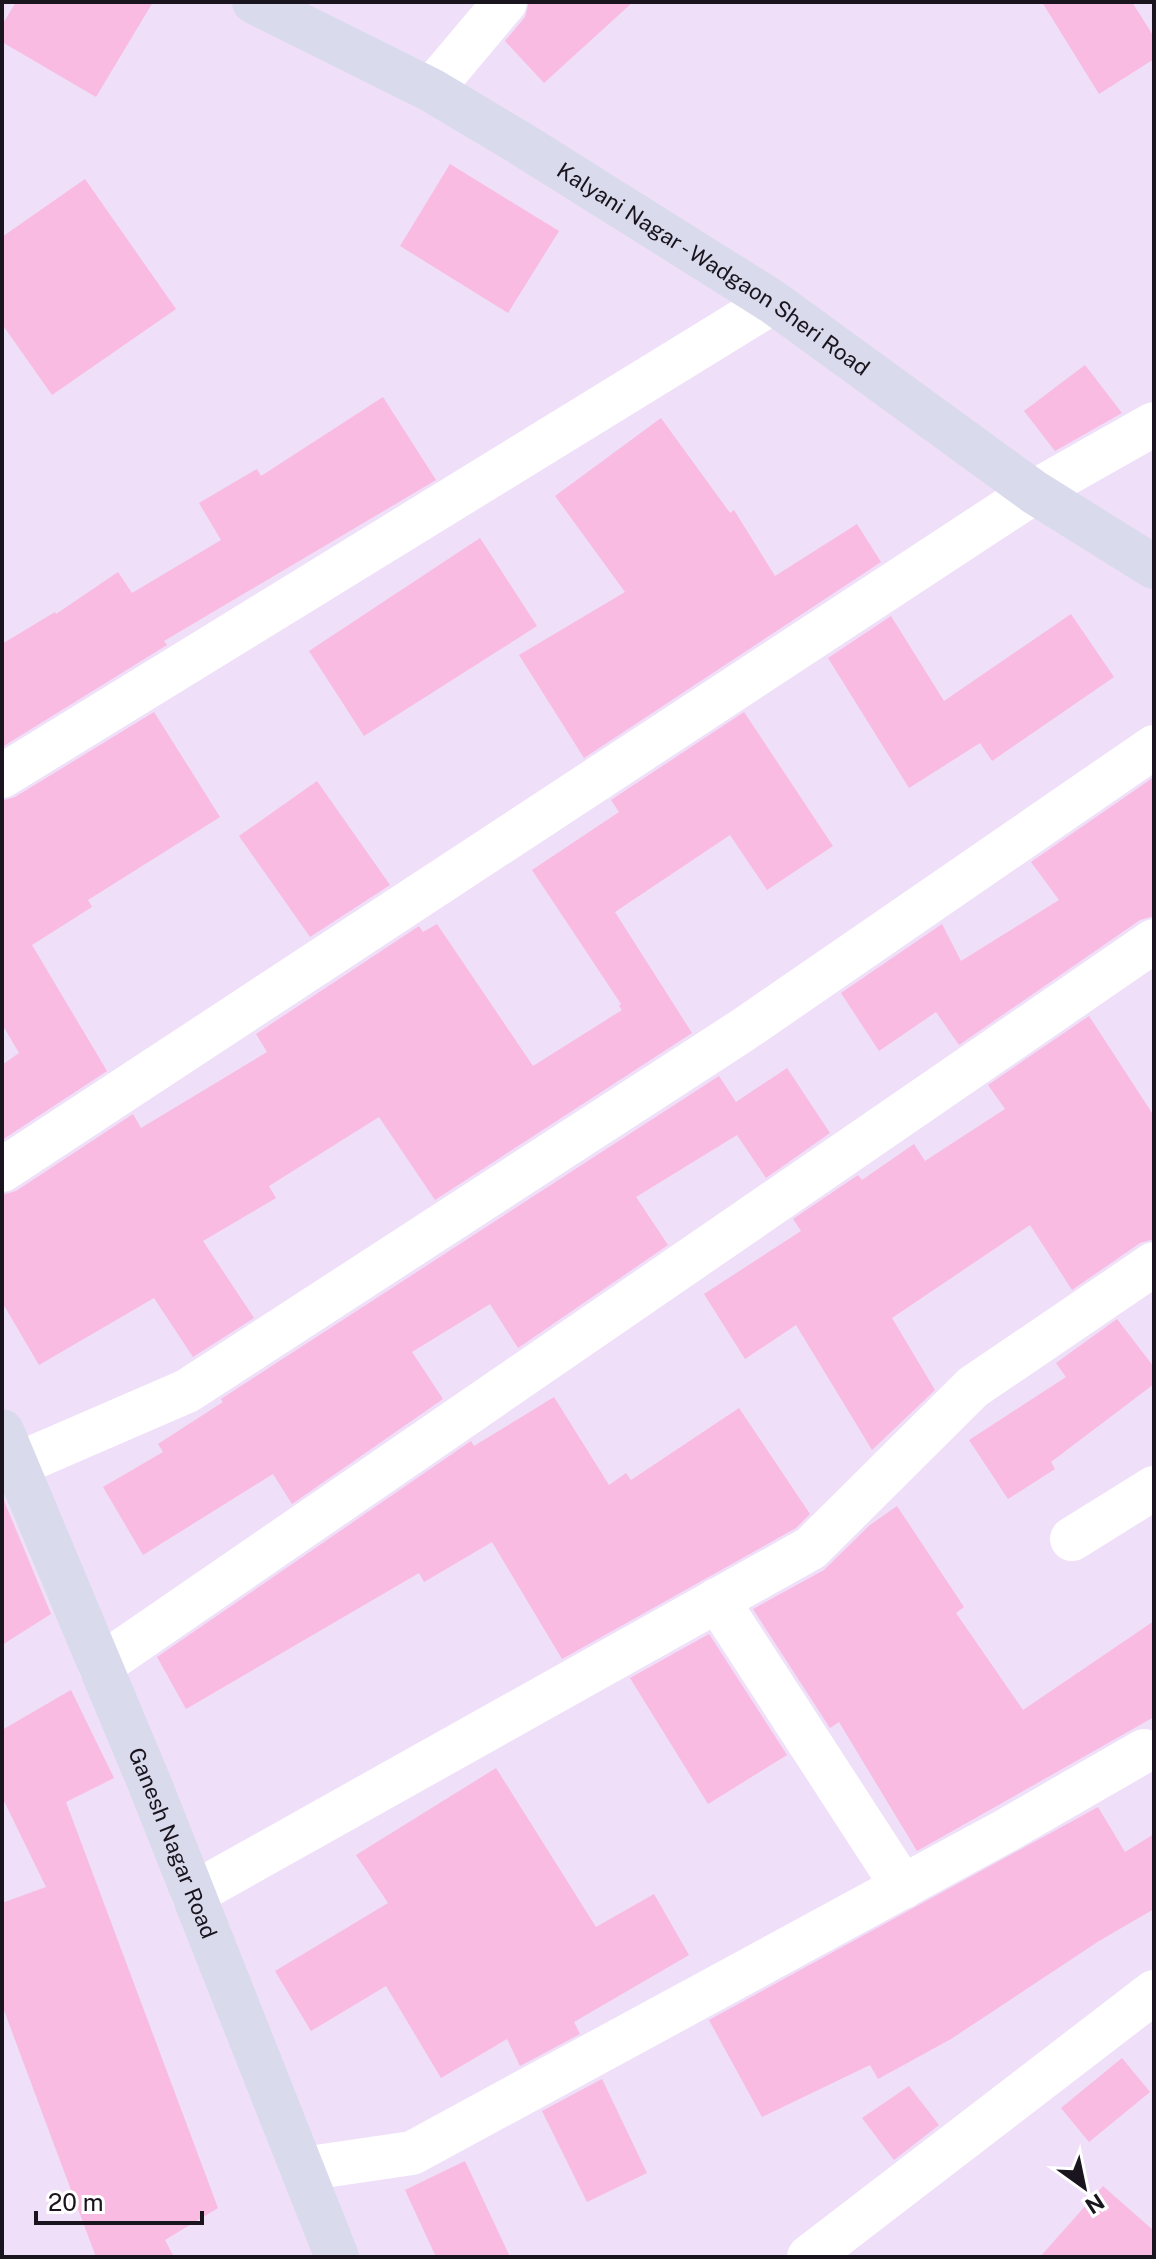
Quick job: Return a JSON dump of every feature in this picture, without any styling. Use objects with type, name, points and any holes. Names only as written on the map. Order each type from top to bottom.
[{"type":"street","name":"Kalyani Nagar - Wadgaon Sheri Road","points":[[254,2],[431,90],[773,302],[1034,492],[1154,567]]},
{"type":"street","points":[[431,90],[505,2]]},
{"type":"street","points":[[2,776],[773,302]]},
{"type":"street","points":[[2,1170],[1034,492],[1154,424]]},
{"type":"street","points":[[6,1440],[187,1391],[743,1030],[1154,747]]},
{"type":"street","points":[[100,1666],[1154,941]]},
{"type":"street","points":[[193,1894],[811,1548],[973,1387],[1154,1264]]},
{"type":"street","name":"Ganesh Nagar Road","points":[[6,1440],[193,1894],[337,2257]]},
{"type":"street","points":[[1072,1539],[1154,1488]]},
{"type":"street","points":[[717,1600],[903,1887]]},
{"type":"street","points":[[303,2169],[412,2153],[903,1887],[1144,1751]]},
{"type":"street","points":[[809,2257],[1154,1992]]},
{"type":"building","points":[[16,2],[153,2],[96,97],[2,42],[2,25]]},
{"type":"building","points":[[529,2],[633,2],[544,83],[505,41],[525,17]]},
{"type":"building","points":[[1042,2],[1132,2],[1154,37],[1154,59],[1099,94]]},
{"type":"building","points":[[450,164],[559,231],[508,313],[400,246]]},
{"type":"building","points":[[85,179],[176,309],[52,395],[2,324],[2,237]]},
{"type":"building","points":[[1085,365],[1122,413],[1055,451],[1024,411]]},
{"type":"building","points":[[383,397],[436,480],[164,641],[167,645],[2,747],[2,644],[56,614],[118,572],[132,593],[221,540],[199,503],[257,469],[261,476]]},
{"type":"building","points":[[661,418],[730,513],[734,510],[775,576],[857,524],[881,562],[584,758],[519,655],[625,592],[555,496]]},
{"type":"building","points":[[480,538],[537,626],[364,736],[309,651]]},
{"type":"building","points":[[1071,614],[1114,677],[992,761],[980,743],[909,788],[828,658],[891,616],[944,701]]},
{"type":"building","points":[[154,712],[220,817],[88,900],[92,907],[32,945],[107,1071],[2,1140],[2,1065],[19,1053],[2,1024],[2,801],[15,797]]},
{"type":"building","points":[[744,712],[833,846],[767,890],[730,835],[615,912],[692,1033],[435,1200],[379,1117],[269,1186],[276,1198],[203,1241],[254,1318],[193,1357],[154,1298],[39,1365],[2,1302],[2,1195],[16,1191],[133,1114],[141,1128],[267,1052],[256,1034],[419,926],[423,932],[437,924],[533,1066],[622,1010],[621,1004],[532,870],[619,812],[611,800]]},
{"type":"building","points":[[1154,777],[1154,916],[1140,920],[959,1045],[936,1012],[879,1051],[841,993],[942,924],[961,961],[1059,900],[1031,862]]},
{"type":"building","points":[[317,781],[390,885],[310,937],[239,836]]},
{"type":"building","points":[[1089,1016],[1154,1116],[1154,1239],[1140,1243],[1072,1290],[1030,1225],[892,1318],[935,1390],[872,1450],[796,1325],[745,1359],[704,1294],[801,1231],[793,1219],[858,1175],[862,1180],[914,1144],[925,1161],[1005,1109],[988,1085]]},
{"type":"building","points":[[787,1068],[830,1133],[766,1178],[737,1135],[636,1197],[668,1245],[518,1348],[490,1304],[412,1352],[443,1399],[292,1504],[273,1474],[143,1555],[103,1487],[163,1452],[158,1444],[223,1402],[221,1399],[719,1076],[736,1102]]},
{"type":"building","points":[[1117,1319],[1154,1367],[1154,1384],[1051,1462],[1055,1469],[1008,1499],[969,1440],[1066,1377],[1056,1363]]},
{"type":"building","points":[[554,1397],[609,1485],[626,1473],[631,1480],[739,1408],[810,1514],[796,1528],[562,1659],[492,1542],[424,1582],[419,1573],[186,1709],[157,1657],[471,1441],[474,1446]]},
{"type":"building","points":[[2,1496],[51,1614],[2,1645]]},
{"type":"building","points":[[897,1506],[964,1607],[956,1613],[1023,1710],[1154,1621],[1154,1717],[917,1851],[839,1722],[830,1728],[753,1609],[824,1570],[870,1525]]},
{"type":"building","points":[[709,1634],[787,1755],[708,1804],[630,1678]]},
{"type":"building","points":[[71,1690],[114,1778],[66,1802],[218,2208],[165,2240],[174,2257],[96,2257],[2,2005],[2,1903],[46,1887],[2,1797],[2,1730]]},
{"type":"building","points":[[496,1768],[596,1927],[654,1894],[689,1955],[574,2022],[580,2034],[520,2066],[507,2039],[441,2078],[386,1986],[311,2031],[275,1971],[388,1903],[356,1855]]},
{"type":"building","points":[[1098,1807],[1125,1852],[1154,1834],[1154,1909],[1099,1941],[951,2039],[878,2079],[870,2065],[762,2117],[709,2020]]},
{"type":"building","points":[[1122,2058],[1150,2092],[1089,2142],[1061,2108]]},
{"type":"building","points":[[602,2079],[647,2173],[587,2202],[542,2111]]},
{"type":"building","points":[[909,2086],[939,2125],[894,2160],[862,2118]]},
{"type":"building","points":[[465,2161],[510,2257],[436,2257],[405,2190]]},
{"type":"building","points":[[1103,2186],[1154,2231],[1154,2257],[1040,2257]]}]
